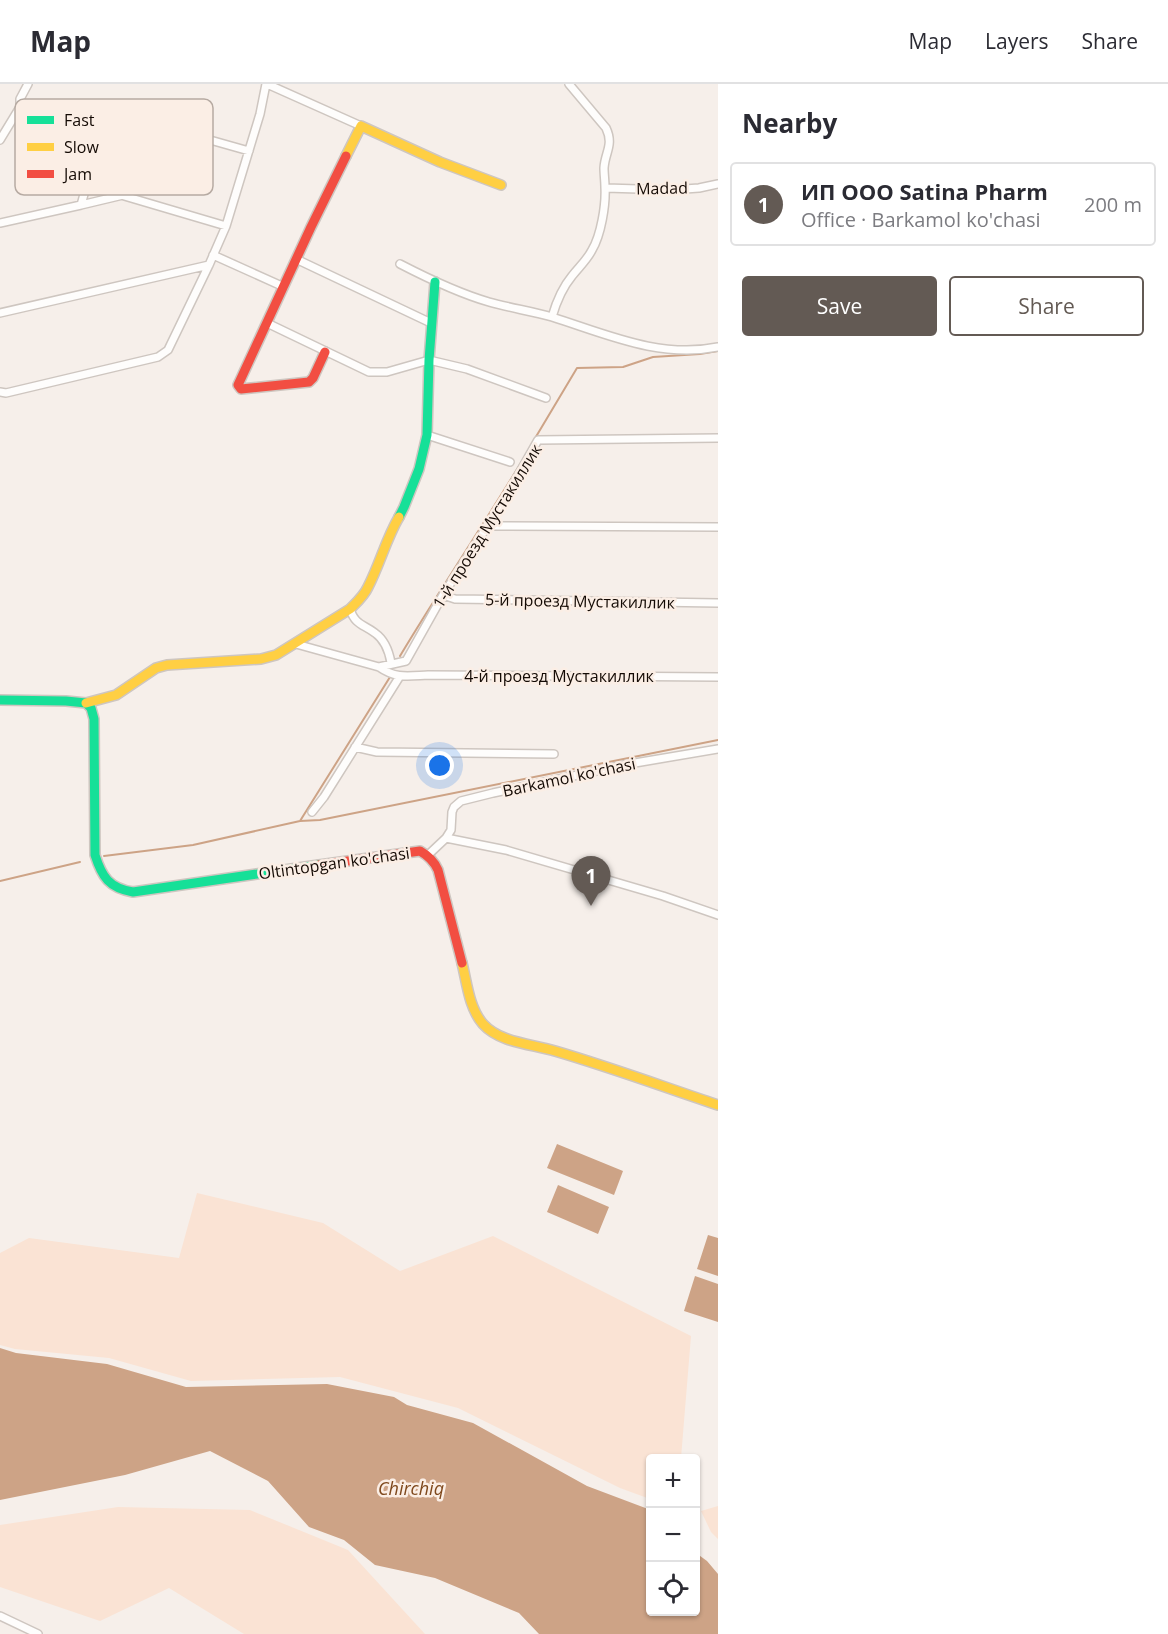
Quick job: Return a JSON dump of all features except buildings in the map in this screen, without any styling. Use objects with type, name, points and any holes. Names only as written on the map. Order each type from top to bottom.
[{"type":"street","points":[[20,99],[28,84]]},
{"type":"street","points":[[0,392],[6,393],[163,355],[171,345],[226,226],[260,114],[266,84],[440,162],[501,185]]},
{"type":"street","points":[[552,317],[566,284],[593,250],[606,188],[604,166],[609,150],[610,136],[606,128],[569,84]]},
{"type":"street","points":[[0,140],[15,115]]},
{"type":"street","points":[[325,352],[314,378],[309,382],[241,390],[238,385],[361,126]]},
{"type":"street","points":[[213,141],[249,151]]},
{"type":"street","name":"Madad","points":[[606,188],[671,190],[718,184]]},
{"type":"street","points":[[81,205],[84,195]]},
{"type":"street","points":[[0,223],[123,195],[226,226]]},
{"type":"street","points":[[213,255],[284,287]]},
{"type":"street","points":[[296,259],[431,323]]},
{"type":"street","points":[[400,264],[435,282],[491,303],[552,317],[638,345],[693,351],[718,347]]},
{"type":"street","points":[[0,313],[209,265]]},
{"type":"street","points":[[0,700],[86,703],[116,695],[156,668],[167,665],[261,659],[276,655],[296,644],[350,609],[368,587],[419,469],[427,435],[429,360],[435,282]]},
{"type":"street","points":[[267,323],[369,372],[387,372],[429,360],[467,369],[546,398]]},
{"type":"street","points":[[427,435],[510,462]]},
{"type":"street","name":"1-й проезд Мустакиллик","points":[[406,661],[443,595],[503,501],[538,440],[718,438]]},
{"type":"street","points":[[487,526],[718,527]]},
{"type":"street","name":"5-й проезд Мустакиллик","points":[[443,595],[455,599],[718,603]]},
{"type":"street","points":[[350,609],[356,622],[381,638],[387,647],[392,663]]},
{"type":"street","points":[[296,644],[379,667],[389,674],[403,676]]},
{"type":"street","points":[[312,812],[403,676],[406,661],[379,667]]},
{"type":"street","name":"4-й проезд Мустакиллик","points":[[403,676],[718,676]]},
{"type":"street","name":"Oltintopgan ko'chasi","points":[[86,703],[91,708],[94,719],[95,855],[103,876],[112,886],[133,892],[420,851],[434,861],[438,870],[474,1010],[487,1028],[504,1038],[555,1051],[718,1105]]},
{"type":"street","points":[[355,747],[377,752],[554,754]]},
{"type":"street","name":"Barkamol ko'chasi","points":[[446,838],[451,830],[454,807],[461,801],[629,764],[718,748]]},
{"type":"street","points":[[428,855],[446,838],[506,850],[663,896],[718,915]]},
{"type":"street","points":[[0,1616],[38,1634]]},
{"type":"shaded area","points":[[197,1193],[323,1223],[400,1271],[493,1236],[691,1336],[681,1454],[646,1454],[646,1498],[620,1488],[458,1408],[340,1377],[191,1381],[109,1358],[15,1349],[0,1345],[0,1253],[29,1238],[179,1258]]},
{"type":"shaded area","points":[[718,1506],[718,1539],[711,1532],[701,1511]]},
{"type":"shaded area","points":[[118,1507],[250,1510],[348,1550],[425,1634],[244,1634],[169,1588],[100,1621],[0,1587],[0,1525]]},
{"type":"water","points":[[557,1144],[623,1171],[614,1195],[547,1168]]},
{"type":"water","points":[[558,1185],[609,1207],[598,1234],[547,1212]]},
{"type":"water","points":[[708,1235],[718,1238],[718,1276],[697,1269]]},
{"type":"water","points":[[695,1276],[718,1284],[718,1322],[684,1311]]},
{"type":"water","name":"Chirchiq","points":[[0,1348],[16,1353],[107,1364],[186,1387],[327,1384],[394,1397],[407,1405],[473,1423],[587,1486],[646,1508],[646,1616],[700,1616],[700,1556],[718,1574],[718,1634],[539,1634],[519,1613],[435,1578],[375,1565],[344,1540],[309,1527],[268,1481],[210,1451],[125,1475],[0,1500]]},
{"type":"waterway","points":[[534,440],[577,368],[623,367],[653,357],[718,351]]},
{"type":"waterway","points":[[400,656],[530,448]]},
{"type":"waterway","points":[[300,821],[390,677]]},
{"type":"waterway","points":[[104,856],[193,845],[300,821],[320,820],[718,740]]},
{"type":"waterway","points":[[0,881],[80,862]]},
{"type":"traffic: fast","points":[[399,517],[419,469],[427,435],[429,360],[435,282]]},
{"type":"traffic: fast","points":[[0,700],[66,701],[86,703],[91,708],[94,719],[95,855],[104,875],[118,888],[133,892],[319,865]]},
{"type":"traffic: slow","points":[[346,156],[361,126],[440,162],[501,185]]},
{"type":"traffic: slow","points":[[86,703],[116,695],[156,668],[167,665],[261,659],[276,655],[350,609],[360,599],[372,578],[399,517]]},
{"type":"traffic: slow","points":[[462,963],[469,995],[478,1018],[498,1035],[596,1064],[718,1105]]},
{"type":"traffic: jam","points":[[325,352],[309,382],[241,389],[238,385],[346,156]]},
{"type":"traffic: jam","points":[[319,865],[420,851],[426,855],[438,870],[462,963]]},
{"type":"place","name":"ИП ООО Satina Pharm","points":[[591,906]]}]
